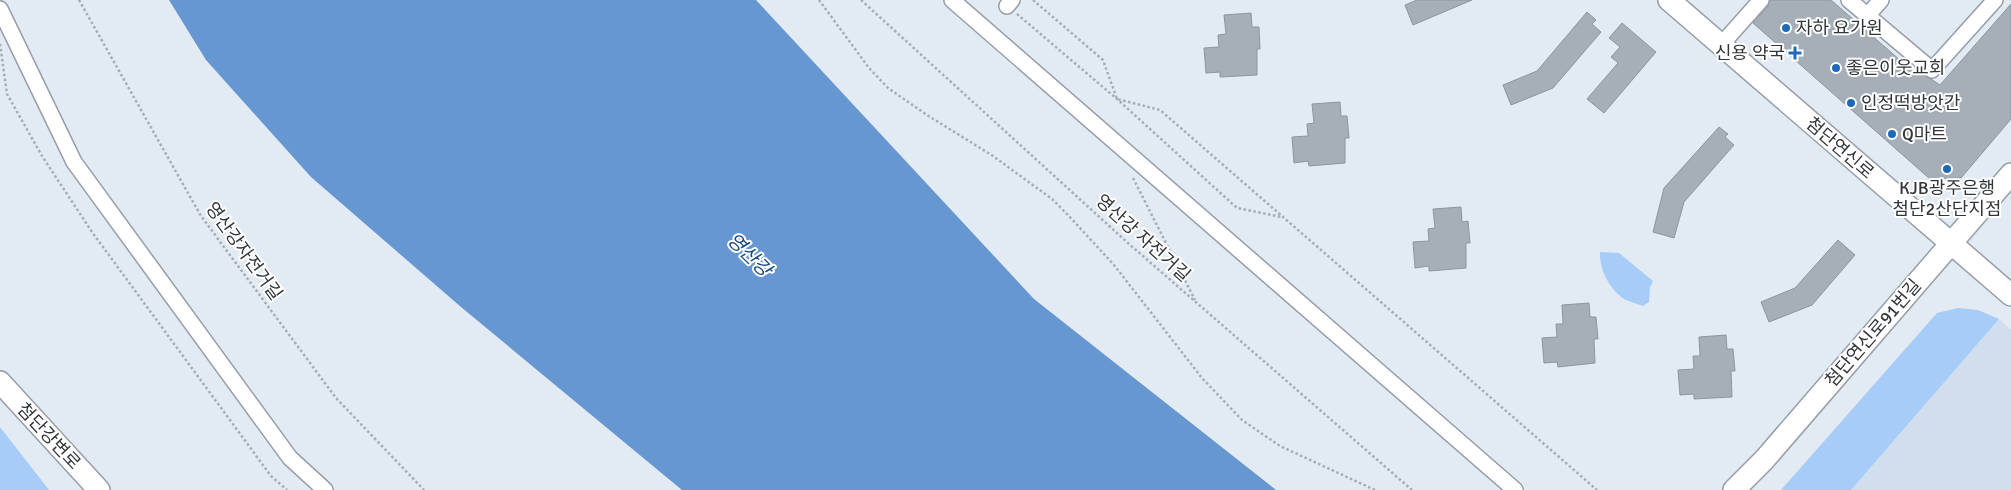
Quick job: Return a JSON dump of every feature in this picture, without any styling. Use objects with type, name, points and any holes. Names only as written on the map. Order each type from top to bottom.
[{"type":"street","points":[[952,0],[1515,490]]},
{"type":"street","name":"첨단연신로","points":[[1669,0],[2011,295]]},
{"type":"street","points":[[1722,45],[1761,0]]},
{"type":"street","points":[[1849,0],[1932,70],[1995,0]]},
{"type":"street","points":[[1868,16],[1881,0]]},
{"type":"street","points":[[0,9],[74,162],[290,458],[325,490]]},
{"type":"street","name":"첨단연신로91번길","points":[[1734,490],[1764,460],[2011,174]]},
{"type":"street","name":"첨단강변로","points":[[0,382],[99,490]]},
{"type":"path","name":"영산강자전거길","points":[[79,0],[201,216],[336,398],[424,490]]},
{"type":"path","points":[[819,0],[869,68],[888,88],[993,156],[1052,199],[1114,265],[1202,378],[1242,420],[1280,446],[1376,490]]},
{"type":"path","name":"영산강 자전거길","points":[[860,0],[1196,302],[1412,490]]},
{"type":"path","points":[[1033,0],[1103,60],[1117,99]]},
{"type":"path","points":[[1010,3],[1237,208],[1284,217]]},
{"type":"path","points":[[0,43],[7,94],[42,156],[104,248],[271,476],[287,490]]},
{"type":"path","points":[[1117,99],[1160,110],[1597,490]]},
{"type":"path","points":[[1129,170],[1196,302]]},
{"type":"shaded area","points":[[1600,252],[1619,253],[1653,281],[1650,287],[1649,302],[1643,306],[1626,300],[1616,293],[1608,282],[1603,270]]},
{"type":"shaded area","points":[[1958,308],[1978,310],[1999,319],[1851,490],[1781,490],[1937,313]]},
{"type":"shaded area","points":[[1999,319],[2011,330],[2011,490],[1851,490]]},
{"type":"shaded area","points":[[0,427],[49,490],[0,490]]},
{"type":"water","name":"영산강","points":[[169,0],[756,0],[1034,299],[1276,490],[682,490],[461,307],[311,177],[206,60]]},
{"type":"building","points":[[1417,0],[1472,0],[1413,25],[1405,5]]},
{"type":"building","points":[[1770,0],[1831,0],[1916,74],[1919,71],[1940,85],[2011,4],[2011,119],[1961,178],[1930,179],[1753,23],[1768,6]]},
{"type":"building","points":[[1587,12],[1596,20],[1592,24],[1601,32],[1553,88],[1511,105],[1503,85],[1537,71]]},
{"type":"building","points":[[1251,13],[1252,27],[1259,27],[1260,49],[1257,49],[1257,75],[1220,77],[1220,72],[1206,73],[1204,48],[1219,47],[1218,35],[1226,34],[1224,15]]},
{"type":"building","points":[[1622,23],[1656,52],[1604,113],[1587,99],[1618,63],[1611,57],[1620,47],[1609,38]]},
{"type":"building","points":[[1340,102],[1341,116],[1347,116],[1349,138],[1345,138],[1345,163],[1309,166],[1308,161],[1294,163],[1292,137],[1308,136],[1307,124],[1314,123],[1312,104]]},
{"type":"building","points":[[1719,127],[1728,134],[1725,137],[1734,145],[1684,202],[1674,238],[1653,232],[1664,188]]},
{"type":"building","points":[[1461,207],[1462,222],[1468,221],[1470,243],[1466,243],[1466,268],[1429,271],[1429,266],[1415,268],[1413,242],[1429,241],[1428,229],[1435,228],[1433,209]]},
{"type":"building","points":[[1838,240],[1855,255],[1812,305],[1769,322],[1761,302],[1795,288]]},
{"type":"building","points":[[1589,303],[1590,317],[1596,317],[1598,339],[1594,339],[1595,363],[1558,367],[1557,362],[1544,363],[1542,338],[1557,337],[1556,324],[1563,324],[1562,305]]},
{"type":"building","points":[[1726,335],[1727,349],[1733,349],[1735,371],[1731,371],[1732,397],[1694,399],[1694,394],[1680,395],[1678,370],[1694,369],[1693,356],[1700,356],[1699,337]]},
{"type":"place","name":"자하 요가원","points":[[1786,28]]},
{"type":"place","name":"신용 약국","points":[[1795,53]]},
{"type":"place","name":"좋은이웃교회","points":[[1836,68]]},
{"type":"place","name":"인정떡방앗간","points":[[1851,103]]},
{"type":"place","name":"Q마트","points":[[1892,134]]},
{"type":"place","name":"KJB광주은행 첨단2산단지점","points":[[1947,169]]}]
